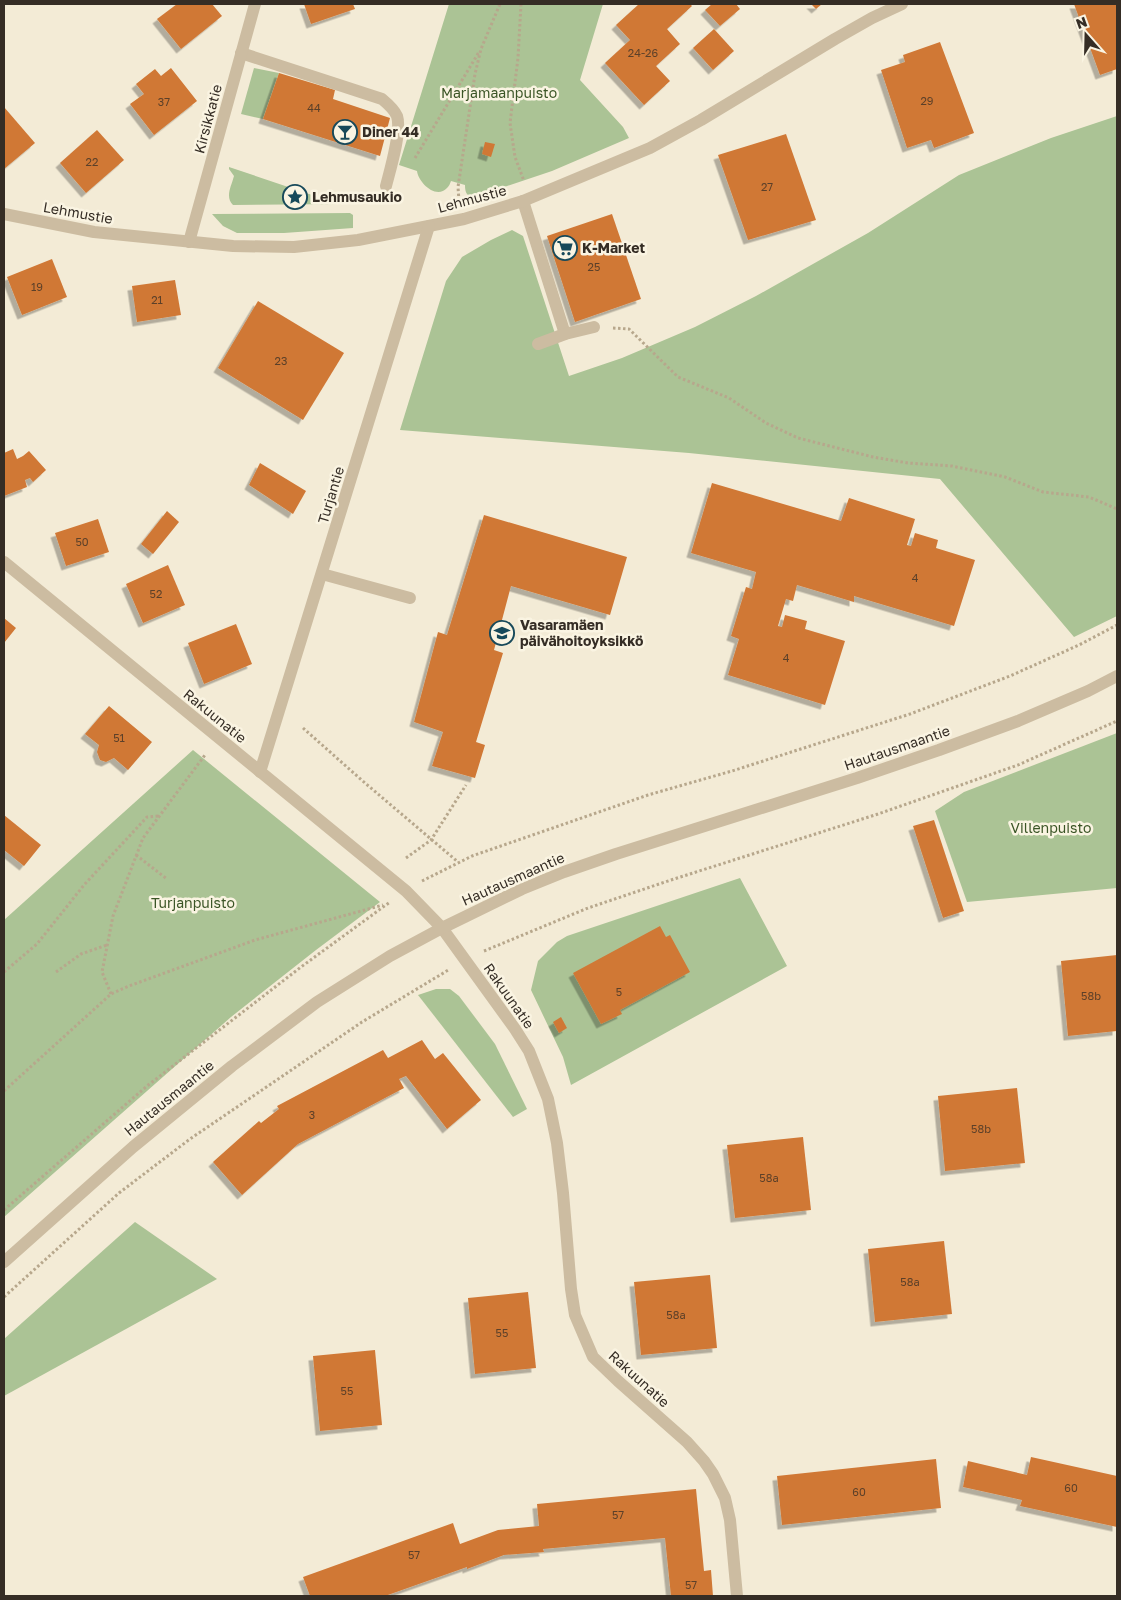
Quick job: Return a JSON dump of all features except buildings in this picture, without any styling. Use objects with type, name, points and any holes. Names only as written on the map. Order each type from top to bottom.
[{"type":"street","name":"Kirsikkatie","points":[[189,242],[255,4]]},
{"type":"street","name":"Lehmustie","points":[[4,214],[94,232],[233,246],[294,247],[358,240],[464,218],[523,201],[650,148],[701,120],[872,18],[902,4]]},
{"type":"street","points":[[241,53],[382,99],[390,106],[397,117],[398,127],[386,186]]},
{"type":"street","points":[[523,201],[565,334]]},
{"type":"street","name":"Turjantie","points":[[260,772],[429,226]]},
{"type":"street","points":[[538,344],[565,334],[594,327]]},
{"type":"street","name":"Rakuunatie","points":[[4,562],[406,891],[442,928],[515,1029],[529,1051],[548,1099],[563,1193],[575,1315],[593,1357],[687,1442],[713,1474],[725,1498],[730,1520],[737,1596]]},
{"type":"street","points":[[322,574],[410,598]]},
{"type":"street","name":"Hautausmaantie","points":[[4,1262],[133,1146],[232,1066],[317,1002],[390,956],[442,928],[522,889],[564,872],[939,750],[1018,721],[1088,691],[1117,676]]},
{"type":"path","points":[[464,218],[459,203],[458,187],[475,74],[481,50],[500,4]]},
{"type":"path","points":[[521,4],[518,58],[510,123],[515,157],[525,186]]},
{"type":"path","points":[[412,163],[481,50]]},
{"type":"path","points":[[629,329],[678,377],[729,398],[766,423],[798,438],[874,457],[908,463],[952,466],[1005,477],[1043,492],[1089,497],[1117,510]]},
{"type":"path","points":[[429,876],[472,856],[648,795],[732,771],[910,714],[1010,676],[1079,645],[1117,625]]},
{"type":"path","points":[[490,948],[597,905],[869,817],[1018,765],[1117,721]]},
{"type":"path","points":[[304,728],[458,862]]},
{"type":"path","points":[[111,994],[102,972],[107,945],[113,916],[142,838],[205,755]]},
{"type":"path","points":[[406,858],[431,840],[466,785]]},
{"type":"path","points":[[4,972],[37,944],[84,885],[147,817],[158,816]]},
{"type":"path","points":[[136,855],[167,879]]},
{"type":"path","points":[[4,1091],[111,994],[255,940],[386,904],[147,1086],[4,1210]]},
{"type":"path","points":[[56,972],[81,954],[107,945]]},
{"type":"path","points":[[4,1297],[119,1193],[190,1139],[362,1022],[438,976]]},
{"type":"green space","name":"Marjamaanpuisto","points":[[449,4],[603,4],[580,80],[623,127],[629,138],[552,171],[477,196],[468,195],[465,185],[451,181],[443,191],[433,191],[428,188],[421,180],[417,171],[399,165]]},
{"type":"green space","points":[[254,68],[279,73],[263,119],[241,114]]},
{"type":"green space","points":[[1117,116],[1117,616],[1074,637],[940,479],[689,453],[400,430],[446,281],[462,257],[512,230],[523,236],[569,376],[622,358],[695,327],[756,296],[868,233],[959,175],[1051,138]]},
{"type":"green space","points":[[229,167],[344,204],[233,205],[229,195],[234,176]]},
{"type":"green space","points":[[350,213],[353,215],[353,228],[284,233],[237,233],[223,226],[212,214]]},
{"type":"green space","name":"Villenpuisto","points":[[1117,733],[1117,888],[967,902],[935,811],[964,792]]},
{"type":"green space","name":"Turjanpuisto","points":[[193,750],[380,902],[231,1017],[4,1217],[4,920]]},
{"type":"green space","points":[[740,878],[787,966],[571,1085],[563,1057],[531,990],[538,961],[557,942],[567,936]]},
{"type":"green space","points":[[436,989],[450,989],[459,996],[495,1044],[527,1109],[513,1117],[418,995]]},
{"type":"green space","points":[[135,1222],[217,1279],[4,1396],[4,1339]]},
{"type":"place","name":"Diner 44","points":[[345,132]]},
{"type":"place","name":"Lehmusaukio","points":[[295,197]]},
{"type":"place","name":"K-Market","points":[[565,248]]},
{"type":"place","name":"Vasaramäen päivähoitoyksikkö","points":[[502,633]]}]
